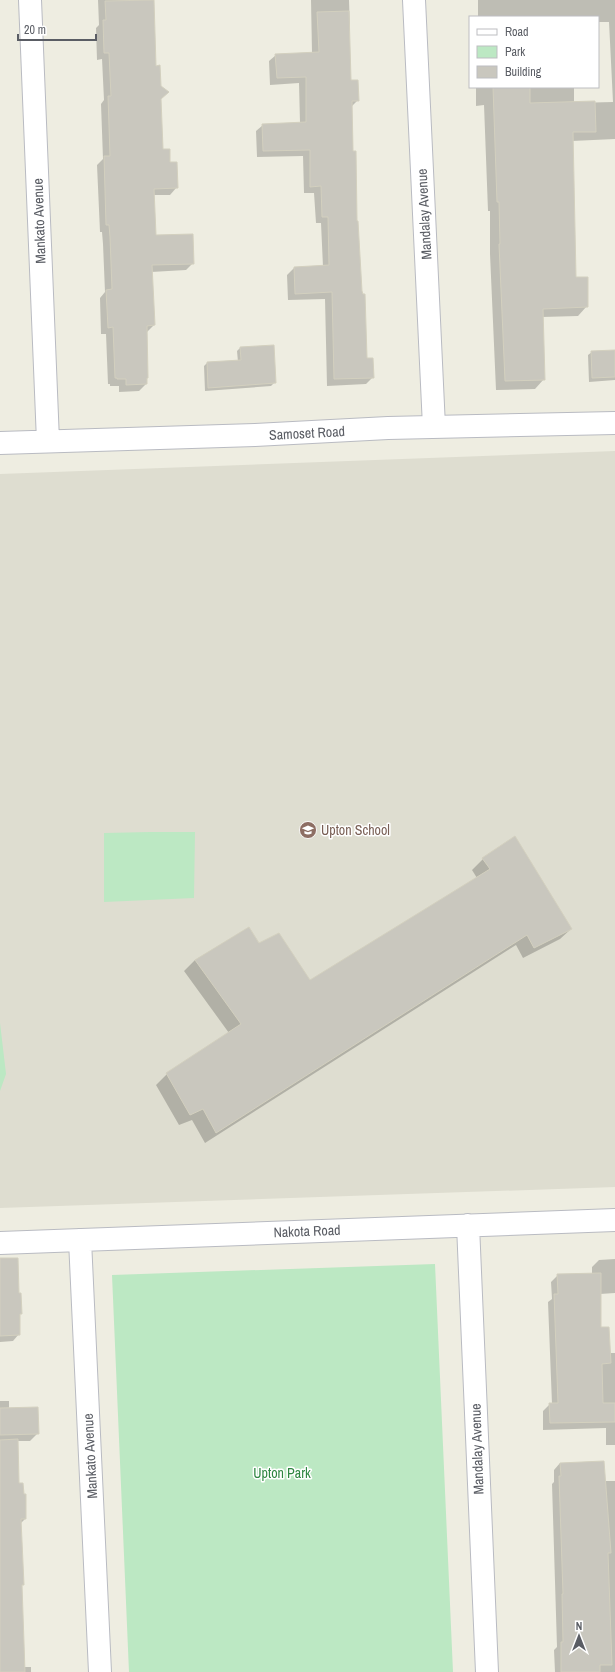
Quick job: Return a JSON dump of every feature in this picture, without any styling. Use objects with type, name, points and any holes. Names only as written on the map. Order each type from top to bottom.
[{"type":"street","name":"Mankato Avenue","points":[[30,0],[48,441]]},
{"type":"street","name":"Mandalay Avenue","points":[[414,0],[434,427]]},
{"type":"street","name":"Samoset Road","points":[[0,443],[247,436],[434,427],[615,423]]},
{"type":"street","name":"Nakota Road","points":[[0,1243],[615,1220]]},
{"type":"street","name":"Mandalay Avenue","points":[[468,1225],[486,1672]]},
{"type":"street","name":"Mankato Avenue","points":[[80,1240],[100,1672]]},
{"type":"shaded area","name":"Upton School","points":[[615,451],[615,1187],[0,1208],[0,474]]},
{"type":"green space","points":[[195,832],[194,898],[104,902],[104,833]]},
{"type":"green space","points":[[0,1023],[6,1074],[0,1091]]},
{"type":"green space","name":"Upton Park","points":[[435,1264],[453,1672],[129,1672],[112,1275]]},
{"type":"building","points":[[154,0],[156,66],[160,65],[161,86],[169,92],[161,99],[163,149],[170,149],[170,162],[177,162],[178,188],[154,189],[156,235],[193,234],[194,264],[152,265],[155,325],[147,326],[147,384],[126,385],[126,379],[115,378],[113,327],[108,328],[106,290],[112,289],[109,225],[106,225],[104,156],[110,156],[108,96],[111,96],[109,53],[104,53],[103,20],[106,20],[105,1]]},
{"type":"building","points":[[349,11],[351,80],[358,80],[359,101],[352,101],[353,151],[356,151],[357,221],[362,291],[363,294],[365,294],[367,358],[373,358],[374,378],[334,379],[332,292],[295,294],[294,267],[329,265],[328,217],[322,217],[321,186],[310,187],[310,150],[263,151],[262,124],[306,122],[306,77],[277,78],[275,54],[319,52],[317,12]]},
{"type":"building","points":[[493,88],[530,88],[530,103],[595,101],[596,132],[573,132],[576,277],[588,277],[588,307],[543,309],[545,380],[505,381],[499,244],[499,202],[497,202]]},
{"type":"building","points":[[274,345],[276,383],[208,388],[207,362],[241,360],[240,347]]},
{"type":"building","points":[[615,350],[615,377],[592,378],[591,351]]},
{"type":"building","points":[[515,836],[572,929],[534,948],[527,935],[216,1133],[203,1109],[190,1115],[166,1073],[241,1024],[195,960],[249,927],[259,943],[279,933],[310,980],[490,869],[482,858]]},
{"type":"building","points":[[0,1258],[18,1258],[19,1293],[21,1293],[22,1314],[20,1314],[20,1335],[0,1336]]},
{"type":"building","points":[[601,1273],[601,1327],[609,1327],[611,1363],[602,1364],[603,1403],[615,1403],[615,1422],[550,1423],[549,1403],[558,1403],[554,1294],[558,1294],[557,1274]]},
{"type":"building","points":[[38,1407],[39,1434],[0,1435],[0,1408]]},
{"type":"building","points":[[18,1439],[19,1483],[23,1483],[24,1494],[26,1494],[26,1519],[21,1519],[24,1585],[22,1585],[25,1672],[0,1672],[0,1440]]},
{"type":"building","points":[[604,1461],[611,1553],[608,1553],[612,1665],[600,1665],[600,1672],[561,1672],[561,1642],[563,1642],[563,1594],[559,1476],[561,1476],[560,1463]]},
{"type":"place","name":"Upton School","points":[[308,830]]}]
